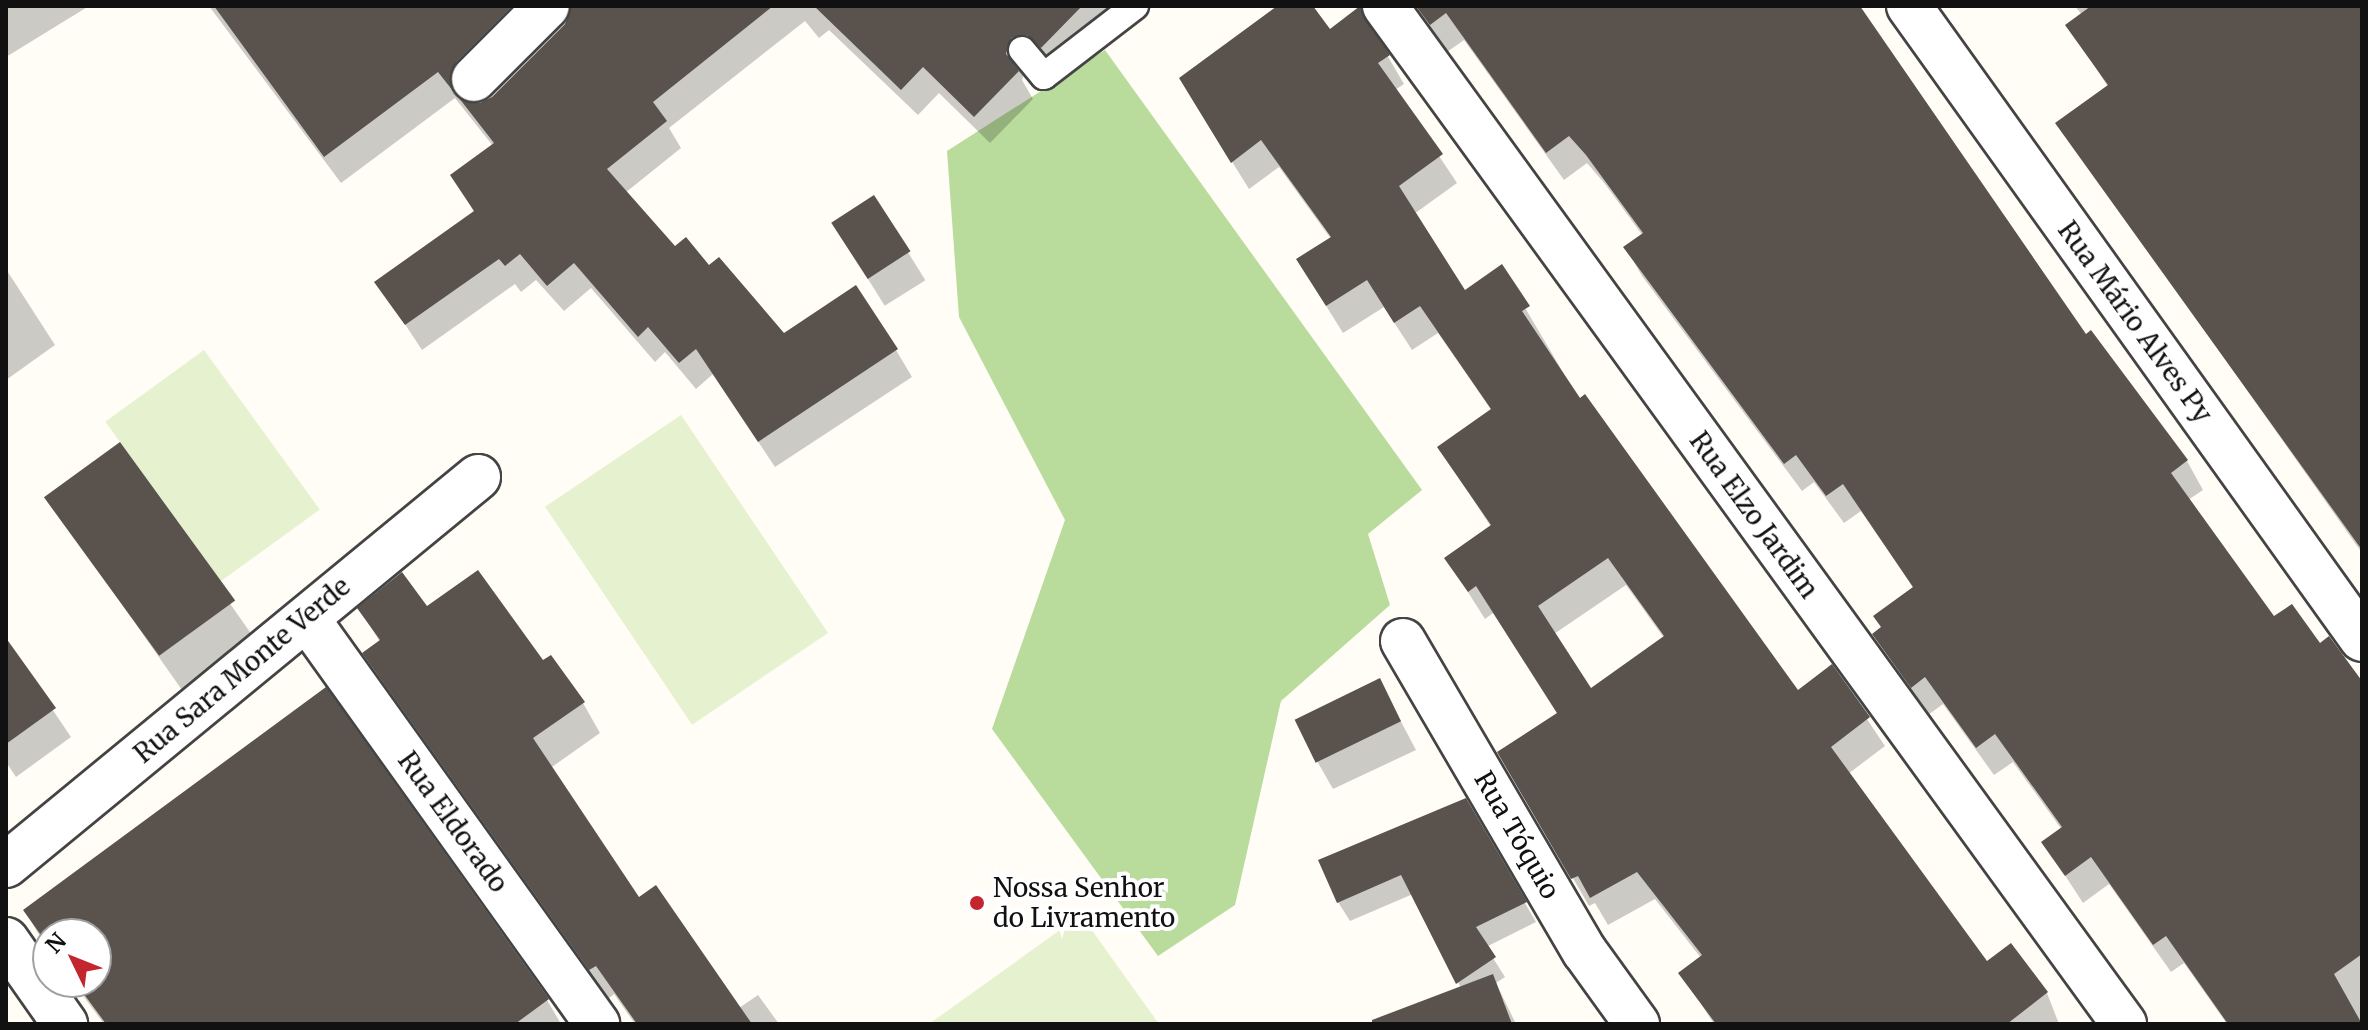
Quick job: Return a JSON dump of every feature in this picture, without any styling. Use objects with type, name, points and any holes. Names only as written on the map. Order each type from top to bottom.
[{"type":"street","points":[[474,79],[547,6]]},
{"type":"street","name":"Rua Elzo Jardim","points":[[1385,6],[2124,1024]]},
{"type":"street","name":"Rua Mário Alves Py","points":[[1909,6],[2362,639]]},
{"type":"street","name":"Rua Sara Monte Verde","points":[[6,865],[308,620],[394,539],[478,477]]},
{"type":"street","name":"Rua Eldorado","points":[[308,620],[597,1024]]},
{"type":"street","name":"Rua Tóquio","points":[[1403,641],[1585,952],[1637,1024]]},
{"type":"street","points":[[6,940],[65,1024]]},
{"type":"lane","points":[[1022,50],[1044,76],[1135,6]]},
{"type":"green space","points":[[1105,50],[1422,490],[1368,534],[1390,605],[1281,701],[1235,905],[1158,956],[992,729],[1065,520],[959,317],[947,151]]},
{"type":"green space","points":[[204,350],[320,509],[221,581],[105,422]]},
{"type":"green space","points":[[681,415],[828,633],[692,725],[545,507]]},
{"type":"green space","points":[[1081,915],[1159,1024],[929,1024]]},
{"type":"building","points":[[214,6],[512,6],[456,62],[453,91],[438,72],[324,157]]},
{"type":"building","points":[[571,6],[773,6],[653,102],[667,121],[607,169],[675,246],[686,237],[709,265],[719,257],[784,333],[856,285],[898,349],[758,442],[696,349],[679,363],[648,327],[638,337],[574,263],[547,286],[520,254],[505,266],[499,259],[405,325],[374,282],[474,211],[450,175],[494,143],[459,98],[480,103],[492,97],[565,24]]},
{"type":"building","points":[[814,6],[1082,6],[1041,48],[1027,35],[1011,38],[1006,54],[1019,71],[974,117],[923,67],[901,90]]},
{"type":"building","points":[[1277,6],[1313,6],[1330,29],[1360,6],[1390,55],[1378,63],[1443,154],[1399,186],[1465,290],[1502,264],[1530,306],[1522,311],[1580,398],[1585,394],[1798,690],[1832,664],[1870,717],[1831,747],[1987,961],[2011,943],[2048,992],[2007,1024],[1716,1024],[1678,973],[1702,955],[1637,872],[1590,898],[1578,876],[1571,879],[1497,752],[1557,713],[1476,586],[1468,592],[1444,558],[1491,525],[1437,447],[1491,409],[1420,306],[1394,323],[1367,280],[1326,306],[1296,259],[1331,237],[1261,140],[1231,163],[1179,78]],"holes":[[[1608,558],[1664,636],[1591,688],[1538,606]]]},
{"type":"building","points":[[1416,6],[1860,6],[2086,334],[2091,330],[2188,460],[2171,473],[2274,616],[2292,604],[2320,643],[2329,636],[2362,681],[2362,954],[2334,974],[2362,1024],[2228,1024],[2166,936],[2153,945],[2091,857],[2065,876],[2041,842],[2062,827],[1995,734],[1976,748],[1925,677],[1911,688],[1872,634],[1881,627],[1873,616],[1913,587],[1843,484],[1826,496],[1796,455],[1784,464],[1623,247],[1643,233],[1586,155],[1569,136],[1546,153],[1446,13],[1430,25]]},
{"type":"building","points":[[2091,6],[2362,6],[2362,550],[2055,123],[2108,85],[2065,25]]},
{"type":"building","points":[[874,195],[910,251],[868,279],[831,223]]},
{"type":"building","points":[[120,442],[235,601],[159,656],[44,497]]},
{"type":"building","points":[[478,570],[543,660],[551,655],[585,702],[533,738],[639,897],[656,885],[752,1024],[637,1024],[596,966],[589,970],[362,653],[380,640],[357,608],[402,572],[427,606]]},
{"type":"building","points":[[6,638],[56,708],[6,744]]},
{"type":"building","points":[[1380,678],[1401,721],[1316,763],[1295,720]]},
{"type":"building","points":[[326,687],[549,999],[515,1024],[106,1024],[87,998],[112,998],[112,918],[32,918],[32,923],[23,910]]},
{"type":"building","points":[[1466,798],[1527,902],[1476,927],[1496,957],[1456,984],[1401,875],[1337,903],[1318,860]]},
{"type":"building","points":[[1493,974],[1512,1024],[1372,1024],[1372,1020]]},
{"type":"place","name":"Nossa Senhor do Livramento","points":[[977,903]]}]
